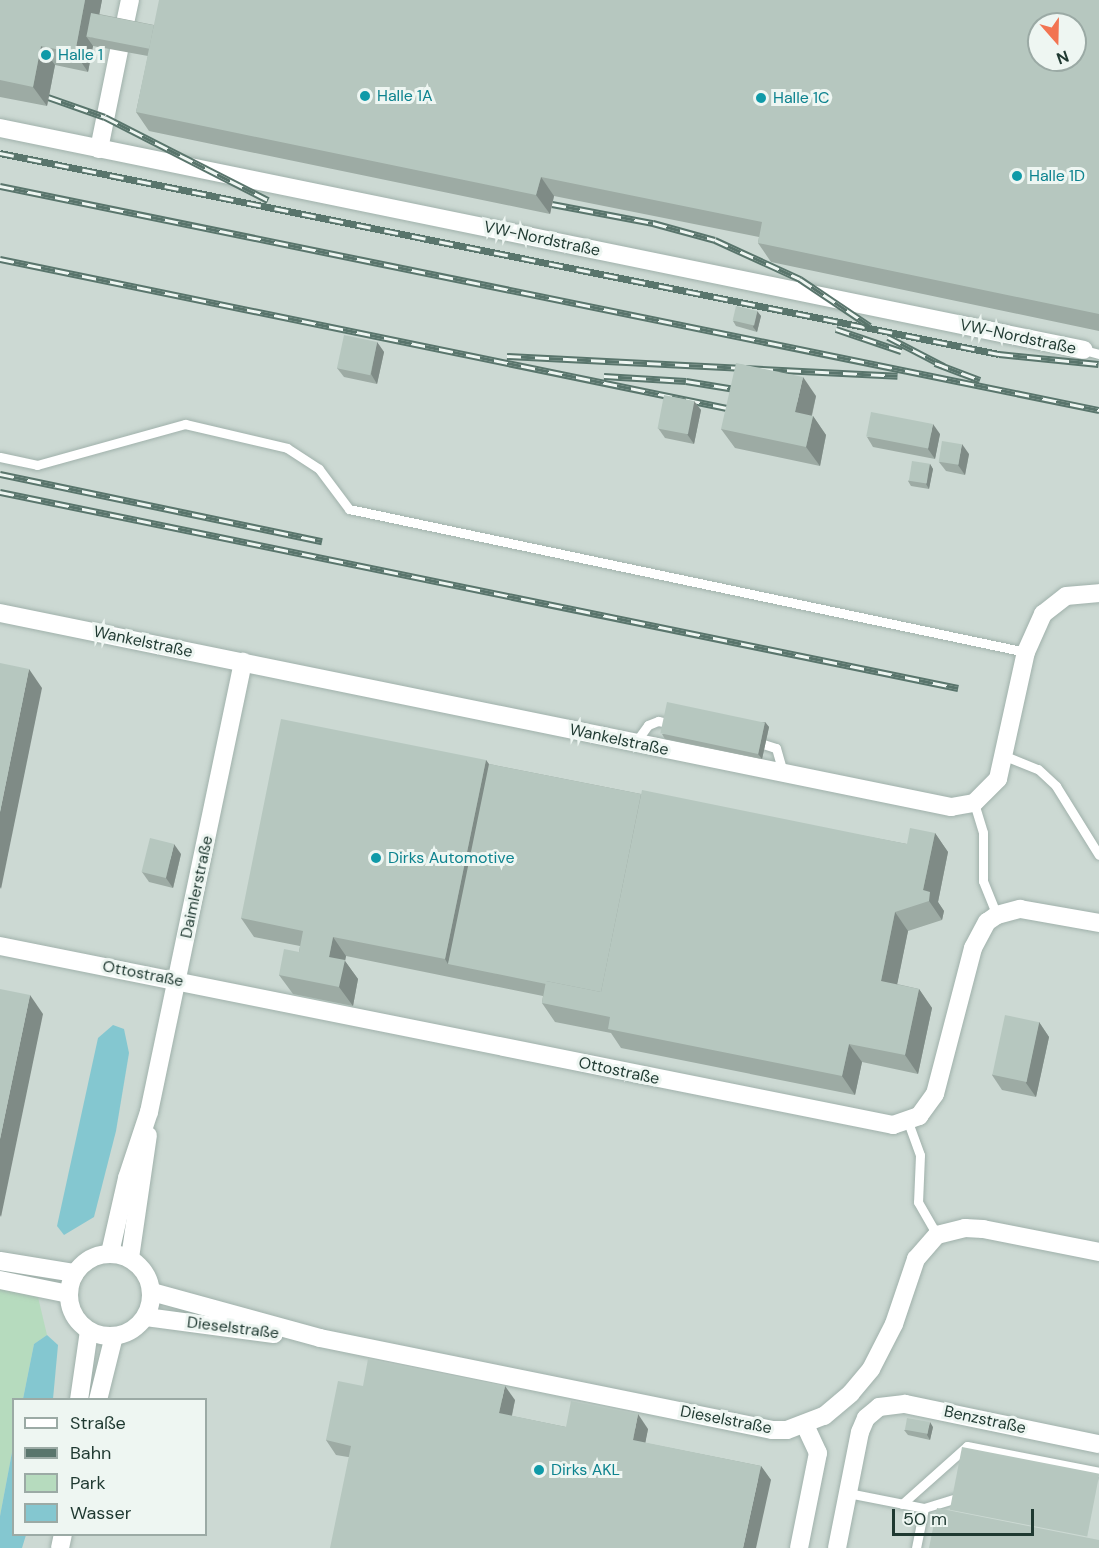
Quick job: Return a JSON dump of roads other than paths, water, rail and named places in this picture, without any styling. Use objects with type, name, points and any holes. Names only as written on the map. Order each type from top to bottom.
[{"type":"street","points":[[124,28],[130,0]]},
{"type":"street","points":[[99,149],[119,51]]},
{"type":"street","name":"VW-Nordstraße","points":[[0,128],[1092,352]]},
{"type":"street","points":[[974,803],[992,789],[1005,756],[1026,652],[1035,627],[1053,604],[1081,592],[1099,593]]},
{"type":"street","name":"Wankelstraße","points":[[0,613],[939,805],[974,803]]},
{"type":"street","name":"Daimlerstraße","points":[[110,1253],[128,1178],[149,1112],[243,662]]},
{"type":"street","points":[[908,1122],[928,1106],[935,1094],[978,934],[997,915],[1020,909],[1099,923]]},
{"type":"street","name":"Ottostraße","points":[[0,946],[880,1124],[908,1122]]},
{"type":"street","name":"Daimlerstraße","points":[[130,1258],[145,1178],[149,1112]]},
{"type":"street","points":[[937,1235],[965,1228],[983,1229],[1099,1252]]},
{"type":"street","name":"Dieselstraße","points":[[152,1292],[320,1338],[772,1430],[805,1425],[824,1416],[851,1393],[871,1369],[894,1324],[916,1259],[937,1235]]},
{"type":"street","points":[[110,1253],[130,1258],[145,1272],[152,1292],[146,1317],[132,1330],[114,1336],[89,1331],[76,1319],[69,1294],[75,1273],[90,1259],[110,1253]]},
{"type":"street","points":[[0,1261],[75,1273]]},
{"type":"street","points":[[0,1280],[69,1294]]},
{"type":"street","name":"Dieselstraße","points":[[146,1317],[320,1338]]},
{"type":"street","points":[[80,1398],[89,1331]]},
{"type":"street","points":[[98,1398],[114,1336]]},
{"type":"street","name":"Benzstraße","points":[[848,1493],[860,1432],[872,1412],[888,1404],[905,1404],[1099,1444]]},
{"type":"street","points":[[799,1548],[818,1453],[805,1425]]},
{"type":"street","points":[[837,1548],[848,1493]]},
{"type":"lane","points":[[0,457],[37,465],[185,424],[287,448],[319,469],[349,509],[1026,652]]},
{"type":"lane","points":[[635,743],[648,725],[658,721],[680,726]]},
{"type":"lane","points":[[746,739],[776,748],[783,773]]},
{"type":"lane","points":[[1005,756],[1038,769],[1056,786],[1099,855]]},
{"type":"lane","points":[[974,803],[983,833],[982,881],[997,915]]},
{"type":"lane","points":[[908,1122],[920,1155],[918,1202],[937,1235]]},
{"type":"lane","points":[[902,1504],[967,1446],[1099,1472]]},
{"type":"lane","points":[[848,1493],[924,1508],[956,1496],[967,1498]]},
{"type":"lane","points":[[916,1548],[924,1508]]},
{"type":"water","points":[[113,1025],[124,1029],[129,1053],[116,1131],[94,1217],[64,1235],[57,1226],[98,1038]]},
{"type":"water","points":[[47,1335],[58,1345],[53,1398],[23,1398],[34,1344]]},
{"type":"water","points":[[12,1452],[12,1536],[26,1536],[22,1548],[0,1548],[0,1516]]},
{"type":"railway","points":[[48,97],[105,117],[268,200]]},
{"type":"railway","points":[[0,153],[999,354],[1099,364]]},
{"type":"railway","points":[[0,186],[1099,410]]},
{"type":"railway","points":[[552,204],[653,223],[715,240],[800,279],[870,326]]},
{"type":"railway","points":[[0,259],[742,411]]},
{"type":"railway","points":[[836,329],[901,351]]},
{"type":"railway","points":[[888,337],[944,366]]},
{"type":"railway","points":[[507,356],[897,376]]},
{"type":"railway","points":[[935,363],[980,380]]},
{"type":"railway","points":[[604,376],[686,381],[747,391]]},
{"type":"railway","points":[[0,474],[322,541]]},
{"type":"railway","points":[[0,492],[958,688]]},
{"type":"place","name":"Halle 1","points":[[46,55]]},
{"type":"place","name":"Halle 1A","points":[[365,96]]},
{"type":"place","name":"Halle 1C","points":[[761,98]]},
{"type":"place","name":"Halle 1D","points":[[1017,176]]},
{"type":"place","name":"Dirks Automotive","points":[[376,858]]},
{"type":"place","name":"Dirks AKL","points":[[539,1470]]}]
